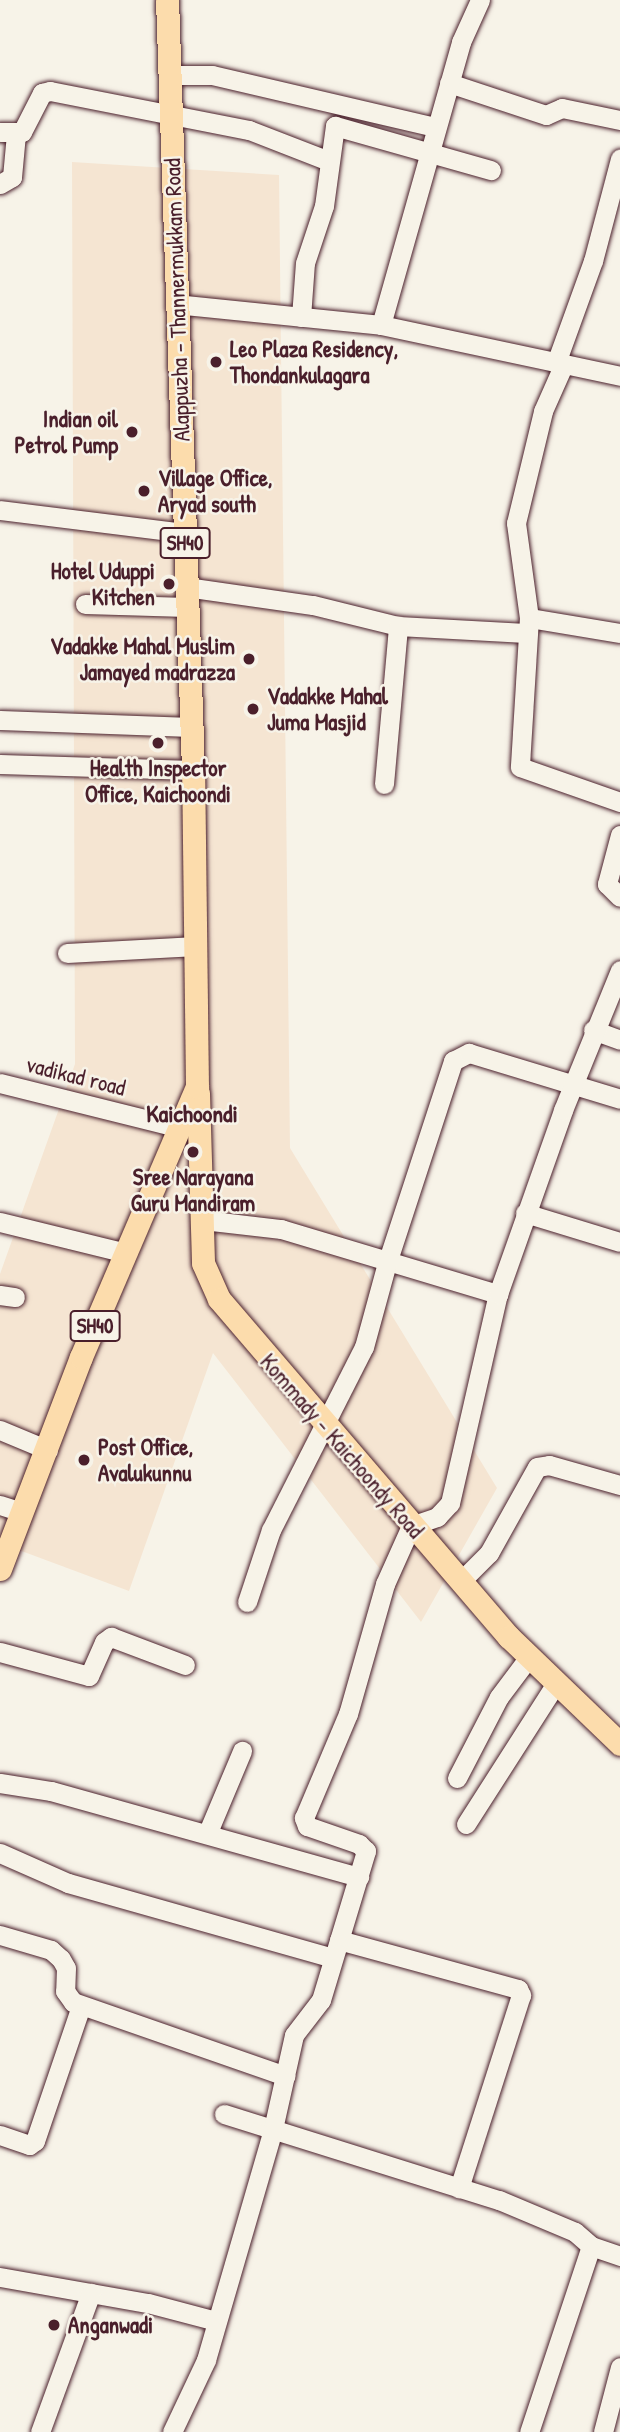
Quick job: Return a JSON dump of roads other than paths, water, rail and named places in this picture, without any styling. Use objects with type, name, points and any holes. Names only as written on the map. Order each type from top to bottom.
[{"type":"main road","name":"Alappuzha - Thannermukkam Road","points":[[0,1569],[10,1509],[48,1450],[126,1253],[197,1087],[193,770],[175,304],[167,0]]},
{"type":"main road","name":"Kommady - Kaichoondy Road","points":[[197,1087],[204,1263],[210,1285],[250,1340],[460,1582],[529,1657],[620,1744]]},
{"type":"street","points":[[381,324],[449,83],[480,0]]},
{"type":"street","points":[[169,75],[212,75],[436,127]]},
{"type":"street","points":[[449,83],[546,115],[562,107],[620,120]]},
{"type":"street","points":[[0,184],[12,177],[8,133],[27,128],[46,91],[249,130],[329,161]]},
{"type":"street","points":[[300,317],[305,263],[324,206],[335,126],[491,170]]},
{"type":"street","points":[[620,159],[593,261],[542,411],[516,523],[528,626],[520,767],[620,802]]},
{"type":"street","points":[[175,304],[381,324],[559,365],[620,376]]},
{"type":"street","points":[[0,510],[185,533]]},
{"type":"street","points":[[85,604],[186,597],[313,605],[398,626],[528,626],[620,634]]},
{"type":"street","points":[[384,783],[398,626]]},
{"type":"street","points":[[0,720],[191,727]]},
{"type":"street","points":[[0,764],[193,770]]},
{"type":"street","points":[[620,835],[607,884],[620,897]]},
{"type":"street","points":[[67,953],[196,946]]},
{"type":"street","points":[[172,2432],[206,2360],[273,2129],[294,2035],[321,2000],[359,1877],[365,1847],[307,1826],[304,1818],[348,1714],[385,1584],[411,1526],[437,1517],[450,1503],[498,1294],[593,1030],[620,970]]},
{"type":"street","points":[[593,1030],[620,1040]]},
{"type":"street","points":[[247,1602],[271,1530],[323,1422],[364,1347],[387,1263],[459,1055],[469,1053],[620,1099]]},
{"type":"street","name":"vadikad road","points":[[0,1083],[180,1128]]},
{"type":"street","points":[[525,1213],[620,1242]]},
{"type":"street","points":[[203,1220],[281,1228],[387,1263],[498,1294]]},
{"type":"street","points":[[0,1222],[126,1253]]},
{"type":"street","points":[[0,1430],[48,1450]]},
{"type":"street","points":[[460,1582],[489,1553],[537,1467],[549,1465],[620,1485]]},
{"type":"street","points":[[0,1653],[89,1676],[104,1642],[111,1637],[185,1665]]},
{"type":"street","points":[[457,1778],[499,1697],[529,1657]]},
{"type":"street","points":[[467,1824],[556,1683]]},
{"type":"street","points":[[208,1832],[242,1751]]},
{"type":"street","points":[[0,1783],[51,1791],[208,1832],[359,1877]]},
{"type":"street","points":[[0,1853],[68,1883],[336,1949],[518,1989],[521,1995],[459,2188]]},
{"type":"street","points":[[0,1935],[51,1950],[61,1959],[67,1997],[81,2006],[285,2076]]},
{"type":"street","points":[[0,2135],[29,2145],[35,2141],[81,2006]]},
{"type":"street","points":[[223,2114],[459,2188],[575,2232],[591,2246],[620,2256]]},
{"type":"street","points":[[529,2432],[591,2246]]},
{"type":"street","points":[[0,2277],[91,2293],[216,2321]]},
{"type":"street","points":[[40,2432],[91,2293]]},
{"type":"street","points":[[603,2432],[620,2367]]},
{"type":"place","name":"Leo Plaza Residency, Thondankulagara","points":[[216,362]]},
{"type":"place","name":"Indian oil Petrol Pump","points":[[132,432]]},
{"type":"place","name":"Village Office, Aryad south","points":[[144,491]]},
{"type":"place","name":"Hotel Uduppi Kitchen","points":[[169,584]]},
{"type":"place","name":"Vadakke Mahal Muslim Jamayed madrazza","points":[[249,659]]},
{"type":"place","name":"Vadakke Mahal Juma Masjid","points":[[253,709]]},
{"type":"place","name":"Health Inspector Office, Kaichoondi","points":[[158,743]]},
{"type":"place","name":"Sree Narayana Guru Mandiram","points":[[193,1152]]},
{"type":"place","name":"Post Office, Avalukunnu","points":[[84,1460]]},
{"type":"place","name":"Anganwadi","points":[[54,2325]]},
{"type":"district","name":"Kaichoondi","points":[[192,1114]]}]
